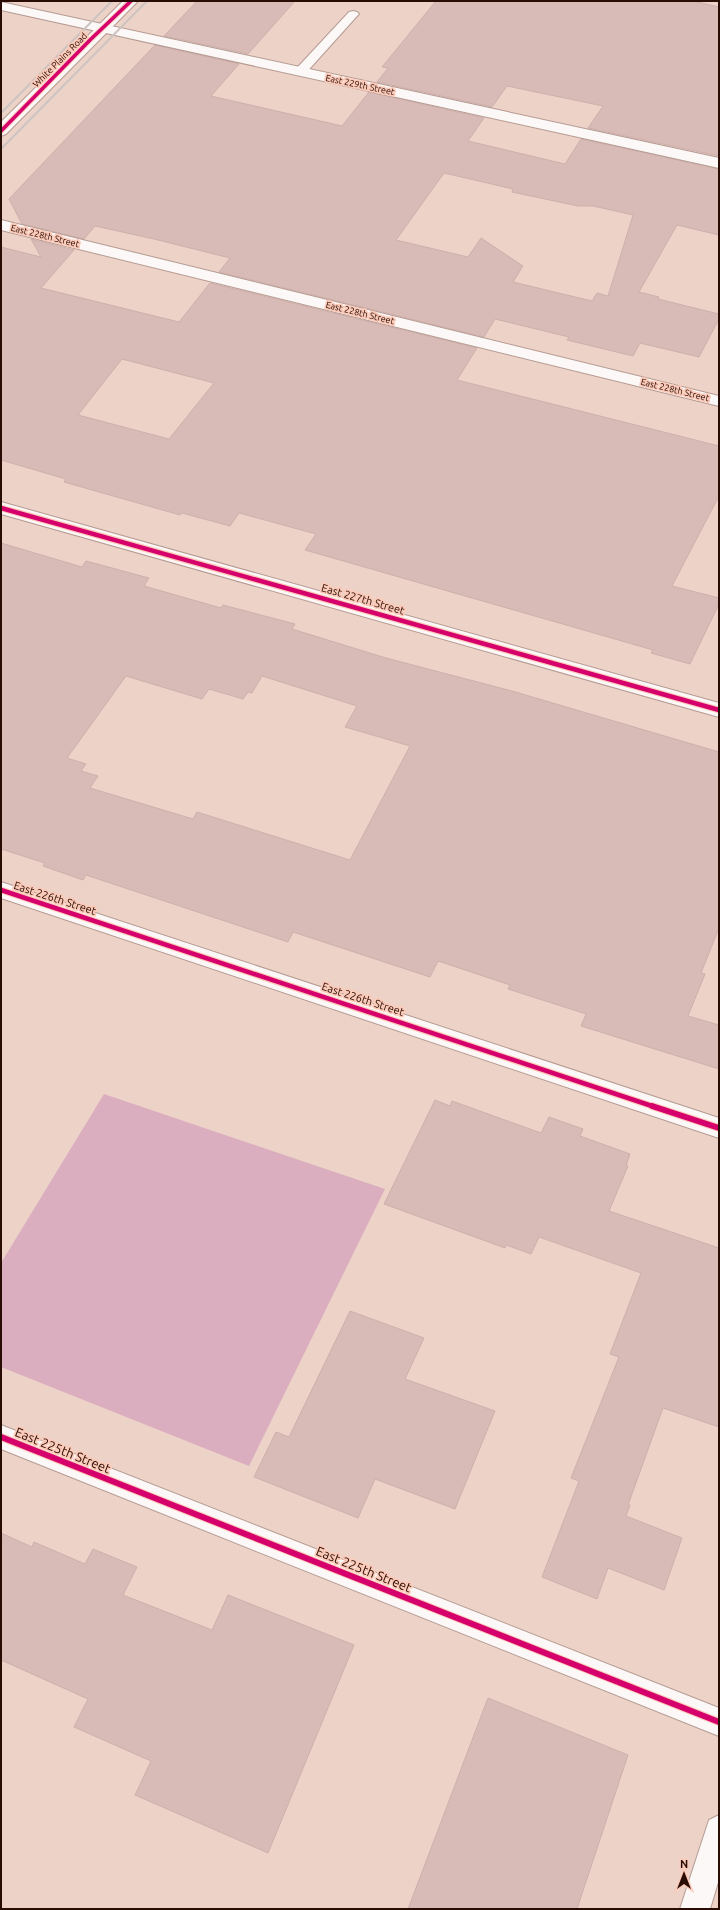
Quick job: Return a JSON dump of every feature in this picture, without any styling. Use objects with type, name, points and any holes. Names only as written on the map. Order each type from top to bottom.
[{"type":"street","name":"White Plains Road","points":[[1,132],[90,40],[131,1]]},
{"type":"street","name":"East 229th Street","points":[[1,6],[719,163]]},
{"type":"street","name":"East 228th Street","points":[[1,225],[719,401]]},
{"type":"street","name":"East 227th Street","points":[[1,508],[719,710]]},
{"type":"street","name":"East 226th Street","points":[[1,890],[719,1128]]},
{"type":"street","name":"East 225th Street","points":[[1,1437],[719,1722]]},
{"type":"street","points":[[694,1909],[719,1830]]},
{"type":"lane","points":[[300,72],[353,14]]},
{"type":"shaded area","points":[[104,1094],[385,1189],[249,1466],[1,1367],[1,1263]]},
{"type":"building","points":[[197,1],[295,1],[248,54],[164,36]]},
{"type":"building","points":[[436,1],[693,1],[719,7],[719,156],[588,128],[603,106],[507,86],[492,107],[377,82],[388,68],[382,67]]},
{"type":"building","points":[[155,45],[239,64],[211,96],[342,126],[369,92],[484,118],[468,141],[565,164],[581,139],[719,169],[719,235],[677,225],[639,292],[659,297],[658,299],[719,314],[719,319],[699,357],[640,343],[633,356],[567,340],[569,337],[495,319],[484,337],[219,272],[230,258],[154,239],[95,226],[84,239],[22,224],[9,199]],"holes":[[[444,173],[513,189],[512,192],[578,206],[593,206],[633,215],[608,296],[597,293],[592,301],[513,282],[523,266],[481,238],[468,257],[396,240]]]},
{"type":"building","points":[[31,239],[74,250],[41,288],[179,322],[210,283],[477,348],[457,380],[719,446],[719,496],[672,586],[719,598],[719,604],[690,664],[651,653],[653,650],[305,550],[316,534],[239,513],[230,526],[182,513],[180,515],[64,482],[66,479],[1,460],[1,247],[41,257]],"holes":[[[122,359],[214,383],[169,439],[78,415]]]},
{"type":"building","points":[[1,543],[82,567],[86,561],[149,578],[144,586],[221,608],[223,605],[295,624],[292,629],[386,658],[512,691],[719,752],[719,928],[701,973],[705,974],[688,1016],[719,1025],[719,1069],[581,1026],[586,1014],[508,989],[510,985],[438,961],[430,977],[293,932],[288,942],[86,875],[83,880],[43,866],[45,863],[1,849]],"holes":[[[126,676],[202,699],[209,689],[243,699],[248,692],[252,693],[262,676],[357,706],[345,727],[410,746],[350,860],[197,812],[193,819],[90,788],[98,776],[81,771],[86,764],[67,758]]]},
{"type":"building","points":[[435,1100],[450,1106],[452,1101],[541,1133],[549,1117],[583,1129],[580,1136],[630,1154],[626,1166],[628,1166],[609,1211],[719,1248],[719,1427],[663,1408],[628,1505],[630,1505],[626,1516],[682,1538],[664,1590],[608,1568],[597,1599],[542,1577],[579,1481],[571,1478],[619,1357],[610,1354],[641,1273],[539,1237],[531,1254],[506,1245],[505,1248],[384,1204]]},
{"type":"building","points":[[350,1311],[424,1338],[405,1379],[495,1411],[455,1509],[375,1479],[358,1518],[254,1477],[276,1432],[289,1437]]},
{"type":"building","points":[[1,1533],[32,1547],[34,1542],[85,1564],[93,1549],[137,1567],[123,1595],[212,1630],[228,1595],[354,1645],[268,1853],[135,1795],[151,1761],[74,1727],[88,1699],[1,1660]]},
{"type":"building","points":[[488,1698],[628,1755],[577,1909],[408,1909]]},
{"type":"railway","points":[[1,113],[112,1]]},
{"type":"railway","points":[[1,130],[128,1]]},
{"type":"railway","points":[[1,149],[147,1]]},
{"type":"cycle path","points":[[1,131],[90,40],[131,1]]},
{"type":"cycle path","points":[[1,508],[719,710]]},
{"type":"cycle path","points":[[1,890],[719,1128]]},
{"type":"cycle path","points":[[1,1437],[719,1722]]}]
